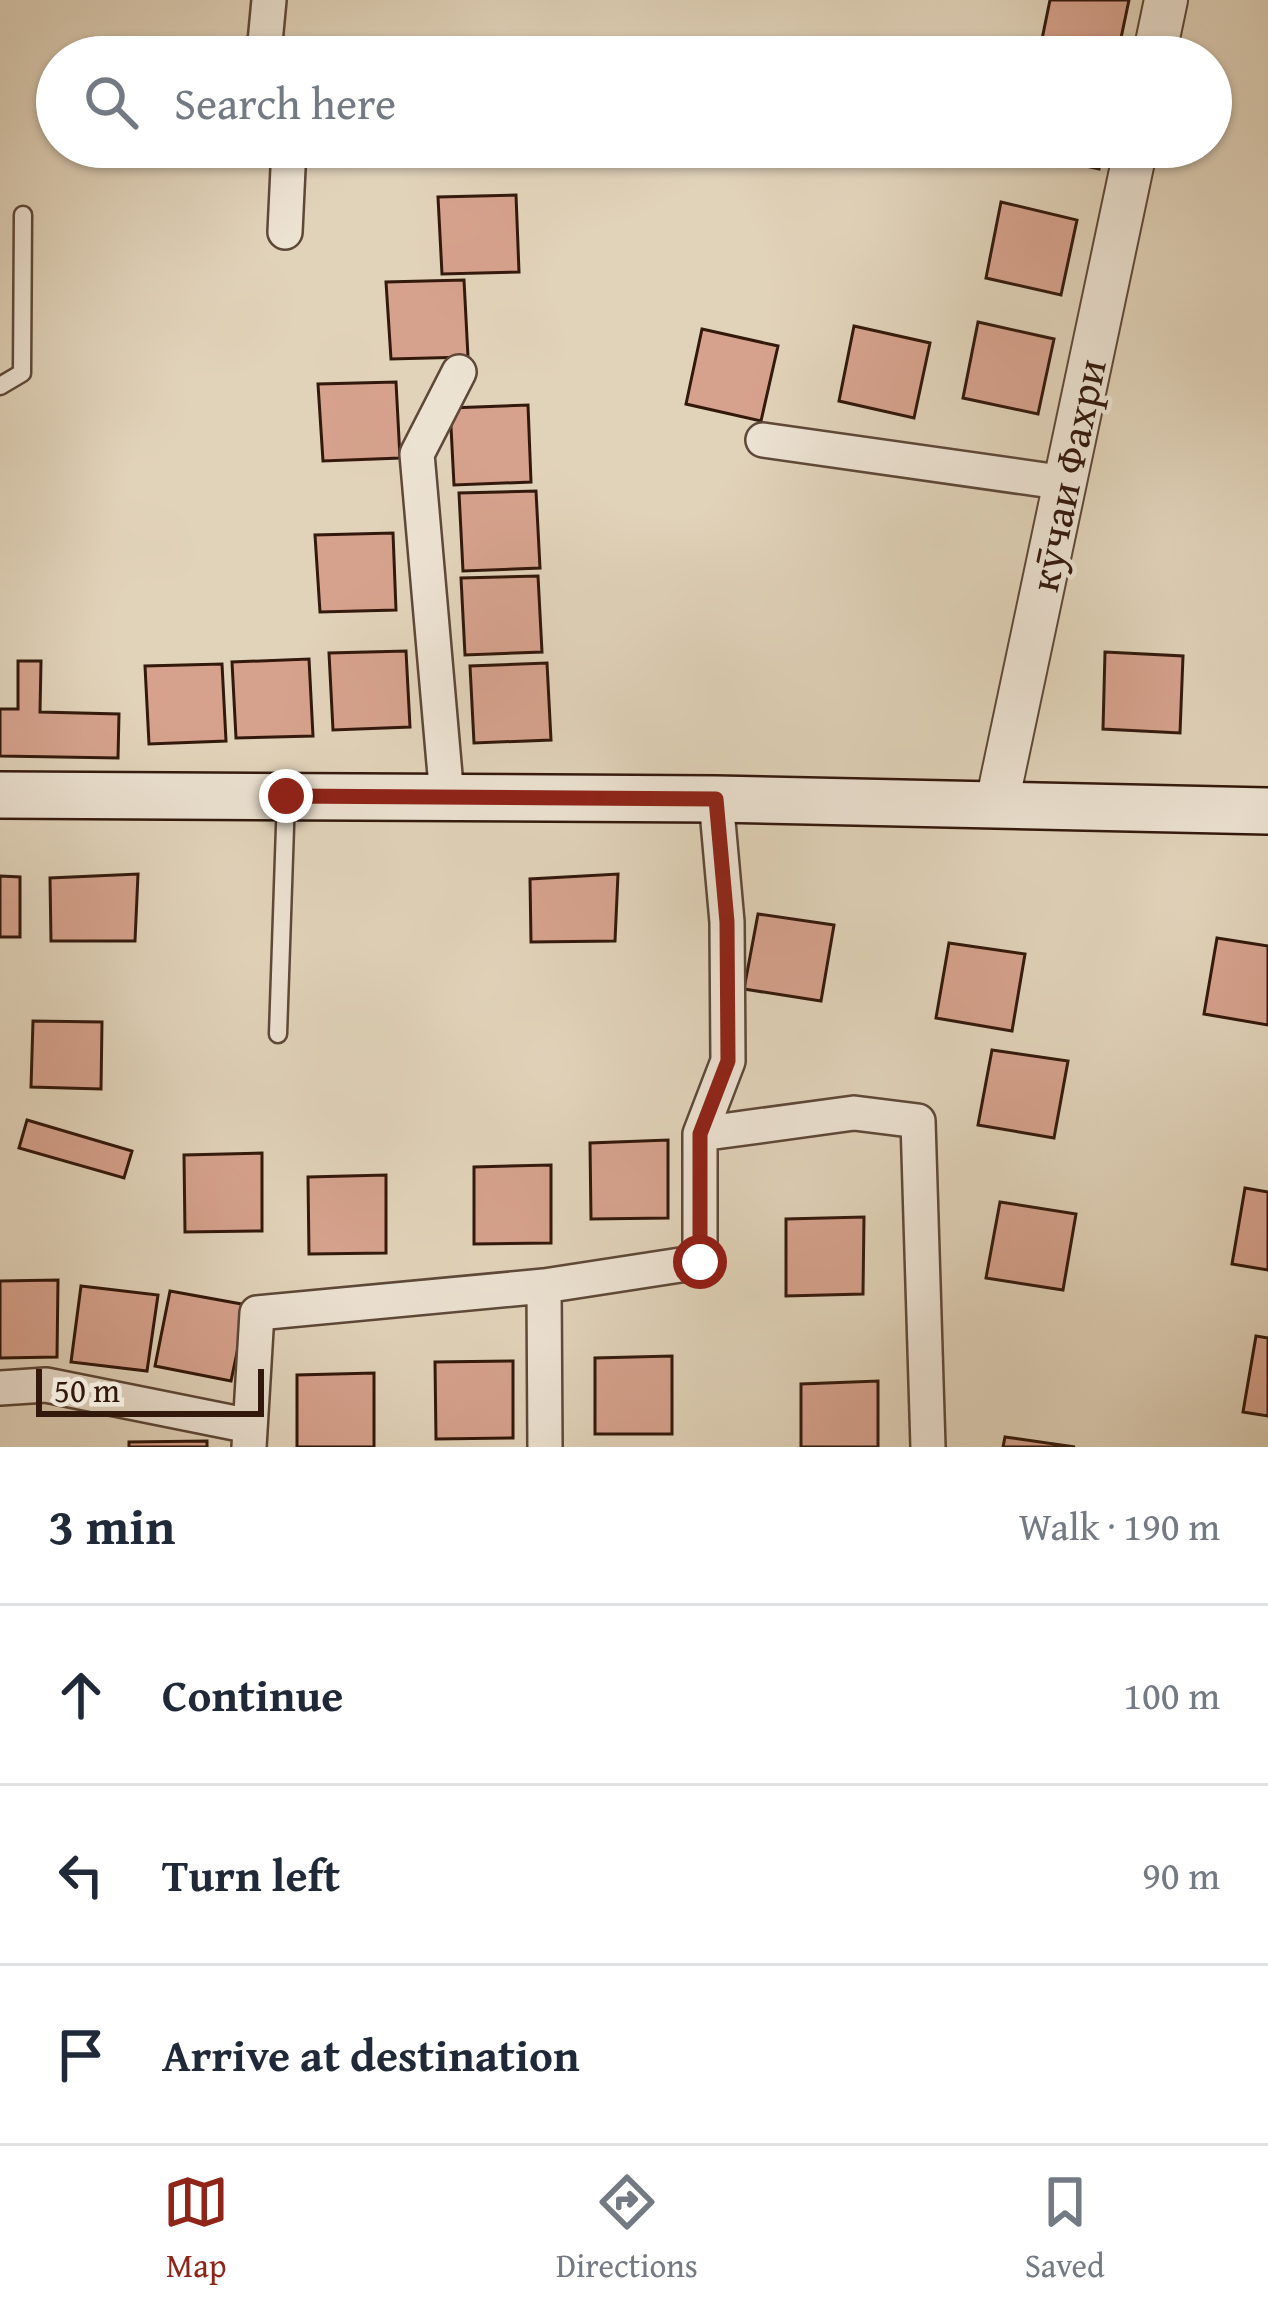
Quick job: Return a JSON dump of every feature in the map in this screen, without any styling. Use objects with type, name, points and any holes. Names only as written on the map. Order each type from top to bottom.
[{"type":"main road","points":[[0,795],[716,799],[1268,811]]},
{"type":"street","points":[[266,36],[269,0]]},
{"type":"street","points":[[1158,36],[1166,0]]},
{"type":"street","points":[[285,232],[288,168]]},
{"type":"street","name":"кӯчаи Фахри","points":[[997,803],[1132,168]]},
{"type":"street","points":[[447,798],[417,454],[459,371]]},
{"type":"street","points":[[763,440],[1066,483]]},
{"type":"street","points":[[0,1388],[46,1385],[249,1436],[257,1313],[544,1286],[700,1262],[700,1134],[728,1061],[727,922],[716,799]]},
{"type":"street","points":[[700,1134],[854,1113],[918,1121],[928,1447]]},
{"type":"street","points":[[544,1286],[545,1447]]},
{"type":"lane","points":[[0,386],[22,373],[23,215]]},
{"type":"lane","points":[[278,1034],[286,796]]},
{"type":"building","points":[[1050,0],[1129,0],[1121,36],[1043,36]]},
{"type":"building","points":[[516,195],[519,272],[442,274],[438,197]]},
{"type":"building","points":[[1001,202],[1077,220],[1061,295],[986,278]]},
{"type":"building","points":[[464,280],[468,357],[391,359],[386,282]]},
{"type":"building","points":[[978,322],[1054,339],[1038,414],[963,398]]},
{"type":"building","points":[[854,326],[930,343],[914,418],[839,401]]},
{"type":"building","points":[[702,329],[778,346],[761,421],[686,404]]},
{"type":"building","points":[[396,382],[400,458],[323,461],[318,384]]},
{"type":"building","points":[[528,405],[531,482],[454,485],[450,408]]},
{"type":"building","points":[[536,491],[540,568],[463,571],[459,493]]},
{"type":"building","points":[[393,533],[396,610],[320,612],[315,535]]},
{"type":"building","points":[[538,576],[542,652],[465,655],[461,578]]},
{"type":"building","points":[[406,651],[410,727],[333,730],[329,653]]},
{"type":"building","points":[[1105,652],[1183,656],[1180,733],[1103,729]]},
{"type":"building","points":[[309,659],[313,736],[236,738],[232,662]]},
{"type":"building","points":[[18,661],[41,661],[40,712],[119,714],[118,758],[0,756],[0,709],[18,709]]},
{"type":"building","points":[[547,663],[551,740],[474,743],[470,666]]},
{"type":"building","points":[[222,664],[226,741],[149,744],[145,666]]},
{"type":"building","points":[[138,874],[135,941],[51,941],[50,878]]},
{"type":"building","points":[[618,874],[615,941],[531,942],[530,879]]},
{"type":"building","points":[[0,876],[20,877],[20,937],[0,937]]},
{"type":"building","points":[[758,914],[834,925],[821,1001],[744,989]]},
{"type":"building","points":[[1217,938],[1268,946],[1268,1025],[1204,1014]]},
{"type":"building","points":[[949,943],[1025,954],[1012,1031],[936,1018]]},
{"type":"building","points":[[33,1021],[102,1022],[101,1089],[31,1087]]},
{"type":"building","points":[[992,1050],[1068,1061],[1054,1138],[978,1125]]},
{"type":"building","points":[[27,1120],[132,1151],[124,1178],[19,1148]]},
{"type":"building","points":[[668,1140],[668,1218],[591,1219],[590,1143]]},
{"type":"building","points":[[262,1153],[262,1231],[185,1232],[184,1155]]},
{"type":"building","points":[[551,1165],[551,1243],[474,1244],[474,1167]]},
{"type":"building","points":[[386,1175],[386,1253],[309,1254],[308,1177]]},
{"type":"building","points":[[1245,1188],[1268,1192],[1268,1270],[1232,1264]]},
{"type":"building","points":[[1000,1202],[1076,1214],[1063,1290],[986,1278]]},
{"type":"building","points":[[864,1217],[863,1294],[786,1296],[786,1219]]},
{"type":"building","points":[[58,1280],[57,1357],[0,1358],[0,1281]]},
{"type":"building","points":[[81,1286],[158,1295],[147,1371],[71,1362]]},
{"type":"building","points":[[170,1291],[247,1305],[231,1381],[155,1366]]},
{"type":"building","points":[[1256,1336],[1268,1338],[1268,1416],[1243,1412]]},
{"type":"building","points":[[672,1356],[672,1434],[595,1434],[595,1358]]},
{"type":"building","points":[[513,1361],[513,1438],[436,1439],[435,1362]]},
{"type":"building","points":[[374,1373],[374,1447],[297,1447],[297,1375]]},
{"type":"building","points":[[878,1381],[878,1447],[801,1447],[801,1384]]},
{"type":"building","points":[[1005,1437],[1075,1447],[1003,1447]]},
{"type":"building","points":[[207,1441],[207,1447],[129,1447],[129,1442]]},
{"type":"route","points":[[286,796],[716,799],[727,922],[728,1061],[700,1134],[700,1262]]}]
